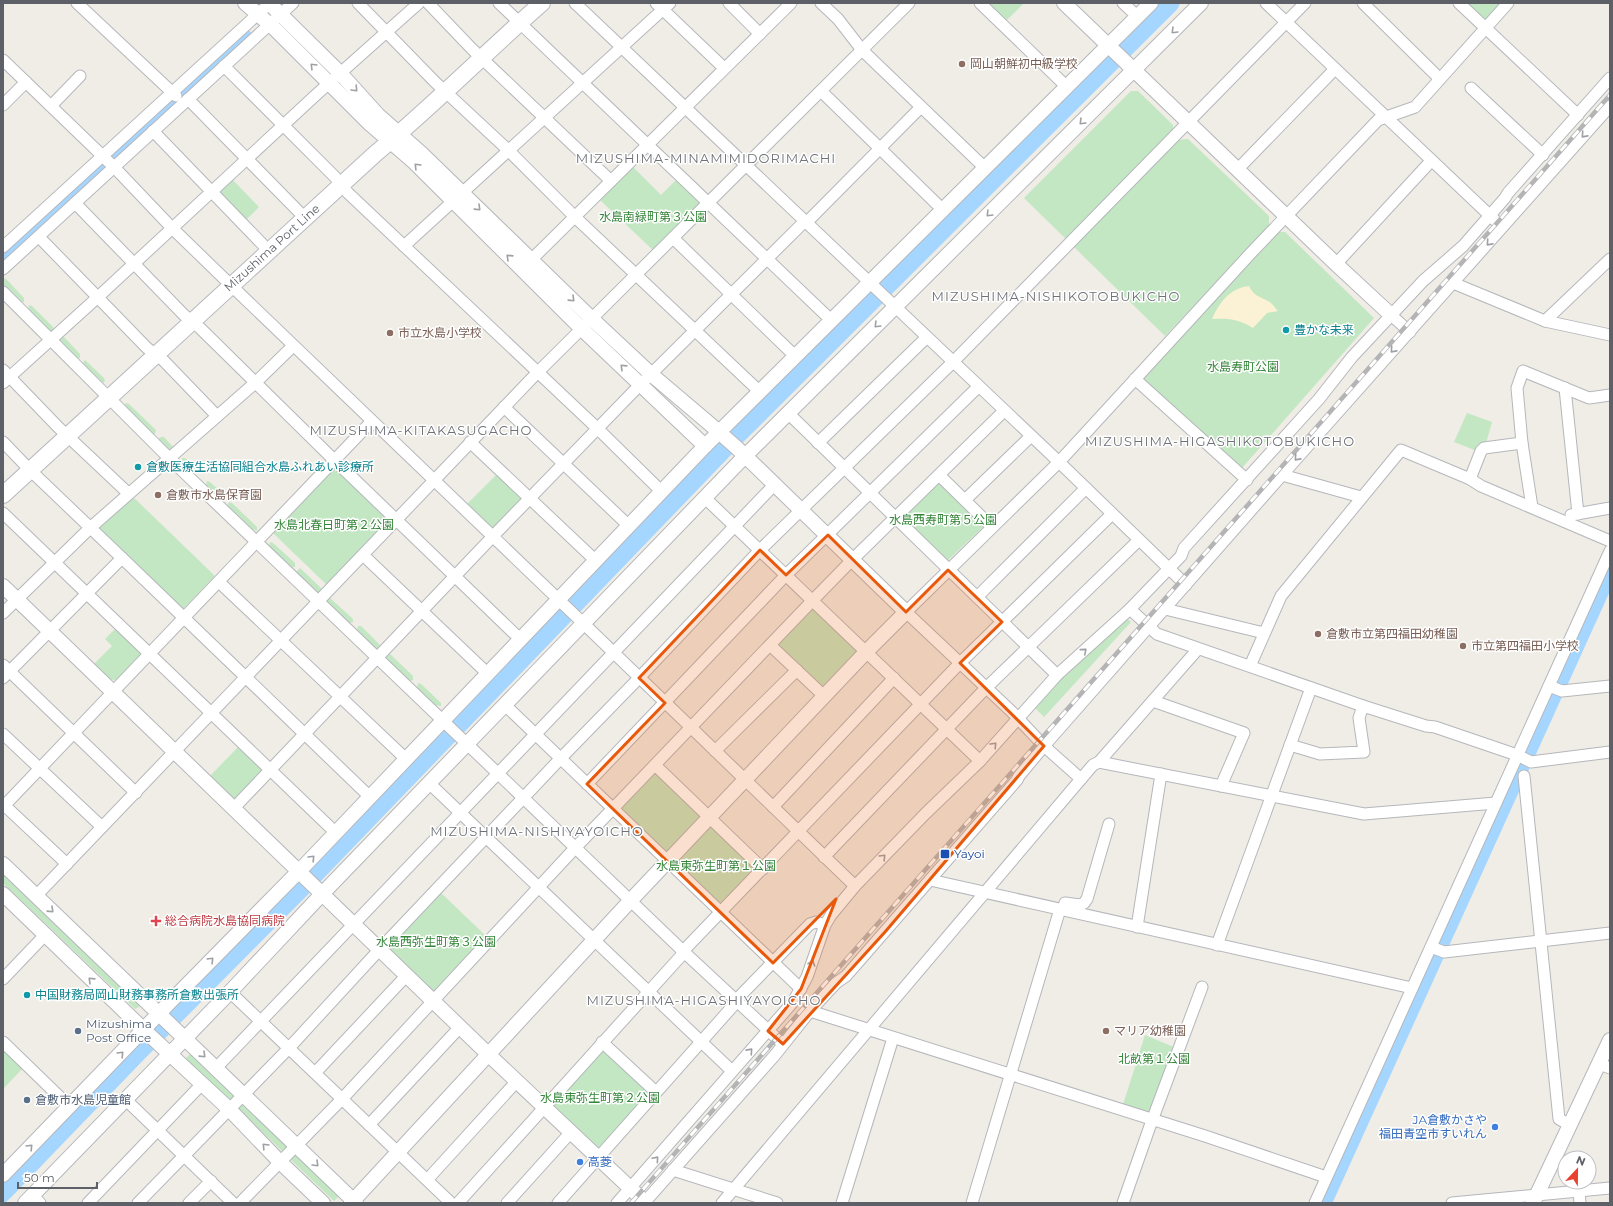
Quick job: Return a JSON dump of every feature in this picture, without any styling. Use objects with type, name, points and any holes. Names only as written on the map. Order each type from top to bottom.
[{"type":"main road","name":"Mizushima Port Line","points":[[3,495],[542,3]]},
{"type":"street","points":[[78,3],[171,92],[185,101],[247,158],[305,218]]},
{"type":"street","points":[[245,3],[264,19],[370,124],[394,137]]},
{"type":"street","points":[[3,247],[108,161],[152,131],[224,66],[273,7],[293,3]]},
{"type":"street","points":[[358,3],[445,92],[508,150],[575,217],[759,391]]},
{"type":"street","points":[[128,493],[5,377],[50,340],[98,297],[247,158],[419,3]]},
{"type":"street","points":[[428,3],[611,181]]},
{"type":"street","points":[[499,3],[830,320]]},
{"type":"street","points":[[575,3],[893,305],[952,363],[1086,488],[1186,585]]},
{"type":"street","points":[[729,3],[760,34]]},
{"type":"street","points":[[527,264],[791,3]]},
{"type":"street","points":[[821,3],[838,19],[862,50],[985,168]]},
{"type":"street","points":[[36,896],[538,372],[747,166],[908,3]]},
{"type":"street","points":[[980,3],[1067,87]]},
{"type":"street","points":[[1064,3],[1286,217],[1410,332]]},
{"type":"street","points":[[1123,3],[1137,16]]},
{"type":"street","points":[[32,1200],[125,1099],[230,992],[310,883],[336,833],[406,760],[447,723],[487,673],[520,639],[562,603],[595,560],[705,446],[722,435],[759,391],[830,320],[872,285],[985,168],[1067,87],[1111,48],[1137,16],[1151,3]]},
{"type":"street","points":[[3,1175],[69,1106],[151,1036],[310,883],[429,783],[464,740],[505,704],[579,619],[704,497],[741,452],[788,413],[1130,66],[1201,3]]},
{"type":"street","points":[[1266,3],[1502,228]]},
{"type":"street","points":[[138,1203],[289,1048],[560,758],[640,678],[760,550],[952,363],[1305,3]]},
{"type":"street","points":[[1363,3],[1440,79]]},
{"type":"street","points":[[1459,3],[1578,115]]},
{"type":"street","points":[[3,864],[297,1145],[354,1202],[631,900],[824,696],[948,570],[1058,462],[1250,254],[1378,120],[1415,107],[1508,3]]},
{"type":"street","points":[[404,246],[622,47],[663,5],[724,68]]},
{"type":"street","points":[[3,269],[75,203],[108,161],[171,92],[264,19],[273,7]]},
{"type":"street","points":[[273,7],[341,74],[378,115],[414,162],[457,197],[527,264],[592,319],[652,375],[741,452],[1018,718],[1044,746],[1081,779]]},
{"type":"street","points":[[3,60],[108,161],[172,228],[371,422],[614,652],[855,886]]},
{"type":"street","points":[[224,66],[342,184],[348,193],[598,429],[661,491]]},
{"type":"street","points":[[1237,170],[1335,69]]},
{"type":"street","points":[[51,106],[80,76]]},
{"type":"street","points":[[617,1203],[793,1002],[807,977],[825,925],[831,915],[855,886],[926,813],[980,761],[1057,675],[1130,609],[1181,556],[1184,548],[1247,480],[1319,398],[1352,357],[1423,281],[1463,246],[1610,78]]},
{"type":"street","points":[[3,105],[26,82]]},
{"type":"street","points":[[1471,88],[1543,154]]},
{"type":"street","points":[[821,91],[943,210]]},
{"type":"street","points":[[3,586],[310,883],[354,923],[460,1027],[645,1203],[775,1055],[782,1044],[810,1011],[836,983],[846,976],[1164,609],[1610,106]]},
{"type":"street","points":[[234,809],[455,576],[641,385],[921,107]]},
{"type":"street","points":[[152,131],[269,251]]},
{"type":"street","points":[[1336,264],[1431,161]]},
{"type":"street","points":[[75,203],[184,315],[192,321],[520,639]]},
{"type":"street","points":[[38,236],[155,355],[164,361],[217,416]]},
{"type":"street","points":[[673,238],[795,356]]},
{"type":"street","points":[[1545,321],[1610,259]]},
{"type":"street","points":[[527,264],[582,329],[705,446]]},
{"type":"street","points":[[1453,283],[1545,321],[1610,335]]},
{"type":"street","points":[[3,292],[169,458],[447,723],[684,952],[782,1044]]},
{"type":"street","points":[[818,443],[926,338]]},
{"type":"street","points":[[3,613],[128,493],[255,383],[293,346]]},
{"type":"street","points":[[1532,507],[1522,443],[1517,388],[1522,372],[1589,398],[1610,396]]},
{"type":"street","points":[[1134,379],[1247,480]]},
{"type":"street","points":[[587,784],[786,575],[978,387]]},
{"type":"street","points":[[1565,388],[1578,514]]},
{"type":"street","points":[[661,404],[702,427],[722,435]]},
{"type":"street","points":[[504,408],[628,525]]},
{"type":"street","points":[[240,1203],[342,1099],[576,847],[812,600],[1004,411]]},
{"type":"street","points":[[788,413],[1057,675]]},
{"type":"street","points":[[67,864],[4,806],[371,422]]},
{"type":"street","points":[[965,500],[1031,436]]},
{"type":"street","points":[[3,442],[30,470],[370,797]]},
{"type":"street","points":[[470,442],[595,560]]},
{"type":"street","points":[[1470,480],[1481,451],[1484,448],[1522,443]]},
{"type":"street","points":[[1250,666],[1281,596],[1401,450],[1610,541]]},
{"type":"street","points":[[939,475],[992,527]]},
{"type":"street","points":[[1282,475],[1361,497]]},
{"type":"street","points":[[216,1068],[774,484]]},
{"type":"street","points":[[977,598],[1086,488]]},
{"type":"street","points":[[704,497],[867,651],[980,761]]},
{"type":"street","points":[[1557,518],[1610,508]]},
{"type":"street","points":[[3,513],[336,833]]},
{"type":"street","points":[[458,1203],[721,912],[960,663],[1112,514]]},
{"type":"street","points":[[824,857],[986,688],[1138,540]]},
{"type":"street","points":[[1315,1203],[1412,988],[1436,949],[1496,803],[1522,758],[1554,688],[1606,568],[1610,551]]},
{"type":"street","points":[[363,555],[487,673]]},
{"type":"street","points":[[122,558],[88,594],[5,671],[74,732],[136,792]]},
{"type":"street","points":[[219,582],[406,760]]},
{"type":"street","points":[[1130,609],[1157,634],[1363,706],[1426,726],[1435,727],[1531,762],[1610,752]]},
{"type":"street","points":[[1164,609],[1264,633]]},
{"type":"street","points":[[770,645],[824,696]]},
{"type":"street","points":[[722,1203],[1093,765],[1099,762],[1198,649]]},
{"type":"street","points":[[715,751],[797,670]]},
{"type":"street","points":[[773,807],[894,678]]},
{"type":"street","points":[[1554,688],[1610,686]]},
{"type":"street","points":[[1217,945],[1311,688]]},
{"type":"street","points":[[1154,701],[1244,733],[1221,786]]},
{"type":"street","points":[[505,704],[772,963],[801,989]]},
{"type":"street","points":[[1290,745],[1320,754],[1364,752],[1359,718],[1363,706]]},
{"type":"street","points":[[3,734],[102,827]]},
{"type":"street","points":[[1099,762],[1364,814],[1496,803]]},
{"type":"street","points":[[655,764],[763,868]]},
{"type":"street","points":[[1137,927],[1161,774]]},
{"type":"street","points":[[1524,776],[1559,1119],[1570,1125]]},
{"type":"street","points":[[429,783],[732,1071]]},
{"type":"street","points":[[972,1203],[1010,1075],[1014,1068],[1062,910],[1066,903],[1080,905],[1087,899],[1109,824]]},
{"type":"street","points":[[930,880],[1412,988]]},
{"type":"street","points":[[3,894],[229,1109],[280,1162],[323,1203]]},
{"type":"street","points":[[558,1203],[736,1001],[772,963],[810,924],[816,922],[825,925]]},
{"type":"street","points":[[1436,949],[1541,941],[1610,933]]},
{"type":"street","points":[[3,979],[45,935]]},
{"type":"street","points":[[316,1073],[407,975]]},
{"type":"street","points":[[1123,1203],[1202,987]]},
{"type":"street","points":[[230,992],[451,1203]]},
{"type":"street","points":[[810,1011],[1152,1121],[1205,1136],[1326,1177]]},
{"type":"street","points":[[369,1125],[460,1027]]},
{"type":"street","points":[[842,1203],[893,1038]]},
{"type":"street","points":[[1535,1199],[1570,1125],[1604,1066],[1610,1040]]},
{"type":"street","points":[[3,1042],[69,1106]]},
{"type":"street","points":[[602,1042],[656,1092]]},
{"type":"street","points":[[427,1180],[518,1081]]},
{"type":"street","points":[[88,1203],[202,1084]]},
{"type":"street","points":[[125,1099],[233,1203]]},
{"type":"street","points":[[507,1203],[571,1132]]},
{"type":"street","points":[[673,1170],[777,1203]]},
{"type":"street","points":[[189,1203],[211,1181]]},
{"type":"street","points":[[1452,1203],[1535,1199],[1579,1191],[1610,1188]]},
{"type":"street","points":[[1579,1191],[1580,1203]]},
{"type":"highlighted area","points":[[828,535],[906,612],[948,570],[1002,622],[960,663],[1044,746],[885,932],[783,1044],[768,1031],[801,989],[836,899],[773,963],[587,784],[665,703],[639,678],[760,550],[786,575]]},
{"type":"green space","points":[[985,3],[1024,3],[1004,23]]},
{"type":"green space","points":[[1467,3],[1502,3],[1487,21]]},
{"type":"green space","points":[[1131,91],[1138,91],[1173,125],[1173,132],[1067,240],[1024,198]]},
{"type":"green space","points":[[1188,139],[1269,216],[1269,227],[1165,336],[1074,247],[1177,140]]},
{"type":"green space","name":"水島南緑町第３公園","points":[[633,167],[661,195],[677,179],[702,204],[655,252],[600,200]]},
{"type":"green space","points":[[230,177],[259,207],[245,221],[216,191]]},
{"type":"green space","name":"水島寿町公園","points":[[1277,232],[1285,232],[1374,318],[1242,468],[1142,379]]},
{"type":"green space","points":[[3,278],[6,279],[24,298],[24,302],[20,302],[3,284]]},
{"type":"green space","points":[[29,305],[32,306],[56,330],[52,333],[28,310]]},
{"type":"green space","points":[[61,337],[64,337],[80,354],[80,358],[76,358],[59,341]]},
{"type":"green space","points":[[85,360],[104,378],[105,381],[103,383],[82,364]]},
{"type":"green space","points":[[126,403],[129,404],[156,430],[155,434],[153,434],[124,406]]},
{"type":"green space","points":[[1467,413],[1492,422],[1486,443],[1477,451],[1454,442]]},
{"type":"green space","points":[[164,437],[173,447],[170,451],[159,441],[159,438]]},
{"type":"green space","points":[[182,458],[185,458],[195,467],[195,471],[191,472],[181,462]]},
{"type":"green space","name":"水島北春日町第２公園","points":[[337,466],[393,519],[328,586],[273,533]]},
{"type":"green space","points":[[498,473],[525,498],[494,530],[467,504]]},
{"type":"green space","name":"水島西寿町第５公園","points":[[940,480],[985,525],[945,563],[900,518]]},
{"type":"green space","points":[[207,481],[221,492],[220,496],[217,497],[206,485]]},
{"type":"green space","points":[[131,495],[215,576],[182,610],[96,527]]},
{"type":"green space","points":[[229,502],[232,503],[257,527],[257,531],[249,528],[227,506]]},
{"type":"green space","points":[[270,542],[295,563],[295,567],[291,567],[269,546]]},
{"type":"green space","points":[[300,568],[323,591],[319,594],[296,572]]},
{"type":"green space","points":[[329,597],[353,619],[353,622],[349,623],[327,601]]},
{"type":"green space","points":[[814,606],[858,652],[822,690],[775,645]]},
{"type":"green space","points":[[1126,619],[1131,622],[1044,717],[1034,707],[1058,680]]},
{"type":"green space","points":[[358,626],[361,626],[381,646],[377,650],[357,630]]},
{"type":"green space","points":[[117,627],[143,652],[116,680],[107,679],[93,665],[112,646],[105,639]]},
{"type":"green space","points":[[389,653],[413,676],[413,680],[410,681],[385,658],[385,656]]},
{"type":"green space","points":[[418,683],[421,684],[441,703],[441,706],[434,705],[417,688]]},
{"type":"green space","points":[[240,745],[266,771],[236,802],[209,777]]},
{"type":"green space","points":[[656,770],[702,815],[665,853],[619,808]]},
{"type":"green space","name":"水島東弥生町第１公園","points":[[712,824],[758,866],[720,907],[675,864]]},
{"type":"green space","points":[[3,875],[139,1005],[139,1007],[135,1009],[3,883]]},
{"type":"green space","name":"水島西弥生町第３公園","points":[[440,892],[487,937],[434,992],[387,946]]},
{"type":"green space","name":"北畝第１公園","points":[[1145,1035],[1176,1048],[1152,1114],[1122,1108]]},
{"type":"green space","points":[[3,1046],[24,1067],[3,1089]]},
{"type":"green space","name":"水島東弥生町第２公園","points":[[604,1047],[649,1092],[598,1149],[552,1104]]},
{"type":"green space","points":[[190,1054],[234,1096],[234,1099],[230,1101],[185,1059]]},
{"type":"green space","points":[[240,1103],[243,1104],[289,1148],[284,1153],[238,1108]]},
{"type":"green space","points":[[294,1155],[297,1156],[339,1196],[334,1201],[292,1161],[291,1157]]},
{"type":"sand","points":[[1249,286],[1255,294],[1272,304],[1278,311],[1267,313],[1253,328],[1233,320],[1212,319],[1218,307],[1226,297],[1242,287]]},
{"type":"water","points":[[287,3],[114,162],[105,167],[3,263],[3,252],[248,30]]},
{"type":"pier","points":[[277,3],[288,3],[252,34],[248,29]]},
{"type":"waterway","points":[[3,1192],[139,1051],[301,888],[738,434],[1170,3]]},
{"type":"waterway","points":[[1124,56],[1179,3]]},
{"type":"waterway","points":[[737,444],[1119,61]]},
{"type":"waterway","points":[[315,882],[731,449]]},
{"type":"waterway","points":[[1322,1203],[1610,568]]},
{"type":"waterway","points":[[175,1024],[310,887]]},
{"type":"waterway","points":[[159,1040],[169,1030]]},
{"type":"waterway","points":[[3,1203],[154,1045]]},
{"type":"railway","points":[[631,1203],[1610,95]]},
{"type":"place","name":"岡山朝鮮初中級学校","points":[[962,64]]},
{"type":"place","name":"豊かな未来","points":[[1286,330]]},
{"type":"place","name":"市立水島小学校","points":[[390,333]]},
{"type":"place","name":"倉敷医療生活協同組合水島ふれあい診療所","points":[[138,467]]},
{"type":"place","name":"倉敷市水島保育園","points":[[158,495]]},
{"type":"place","name":"倉敷市立第四福田幼稚園","points":[[1318,634]]},
{"type":"place","name":"市立第四福田小学校","points":[[1463,646]]},
{"type":"place","name":"Yayoi","points":[[945,854]]},
{"type":"place","name":"総合病院水島協同病院","points":[[156,921]]},
{"type":"place","name":"中国財務局岡山財務事務所倉敷出張所","points":[[27,995]]},
{"type":"place","name":"Mizushima Post Office","points":[[78,1031]]},
{"type":"place","name":"マリア幼稚園","points":[[1106,1031]]},
{"type":"place","name":"倉敷市水島児童館","points":[[27,1100]]},
{"type":"place","name":"JA倉敷かさや 福田青空市すいれん","points":[[1495,1127]]},
{"type":"place","name":"高菱","points":[[580,1162]]},
{"type":"district","name":"MIZUSHIMA-MINAMIMIDORIMACHI","points":[[706,158]]},
{"type":"district","name":"MIZUSHIMA-NISHIKOTOBUKICHO","points":[[1056,296]]},
{"type":"district","name":"MIZUSHIMA-KITAKASUGACHO","points":[[421,430]]},
{"type":"district","name":"MIZUSHIMA-HIGASHIKOTOBUKICHO","points":[[1220,441]]},
{"type":"district","name":"MIZUSHIMA-NISHIYAYOICHO","points":[[537,831]]},
{"type":"district","name":"MIZUSHIMA-HIGASHIYAYOICHO","points":[[704,1000]]}]
